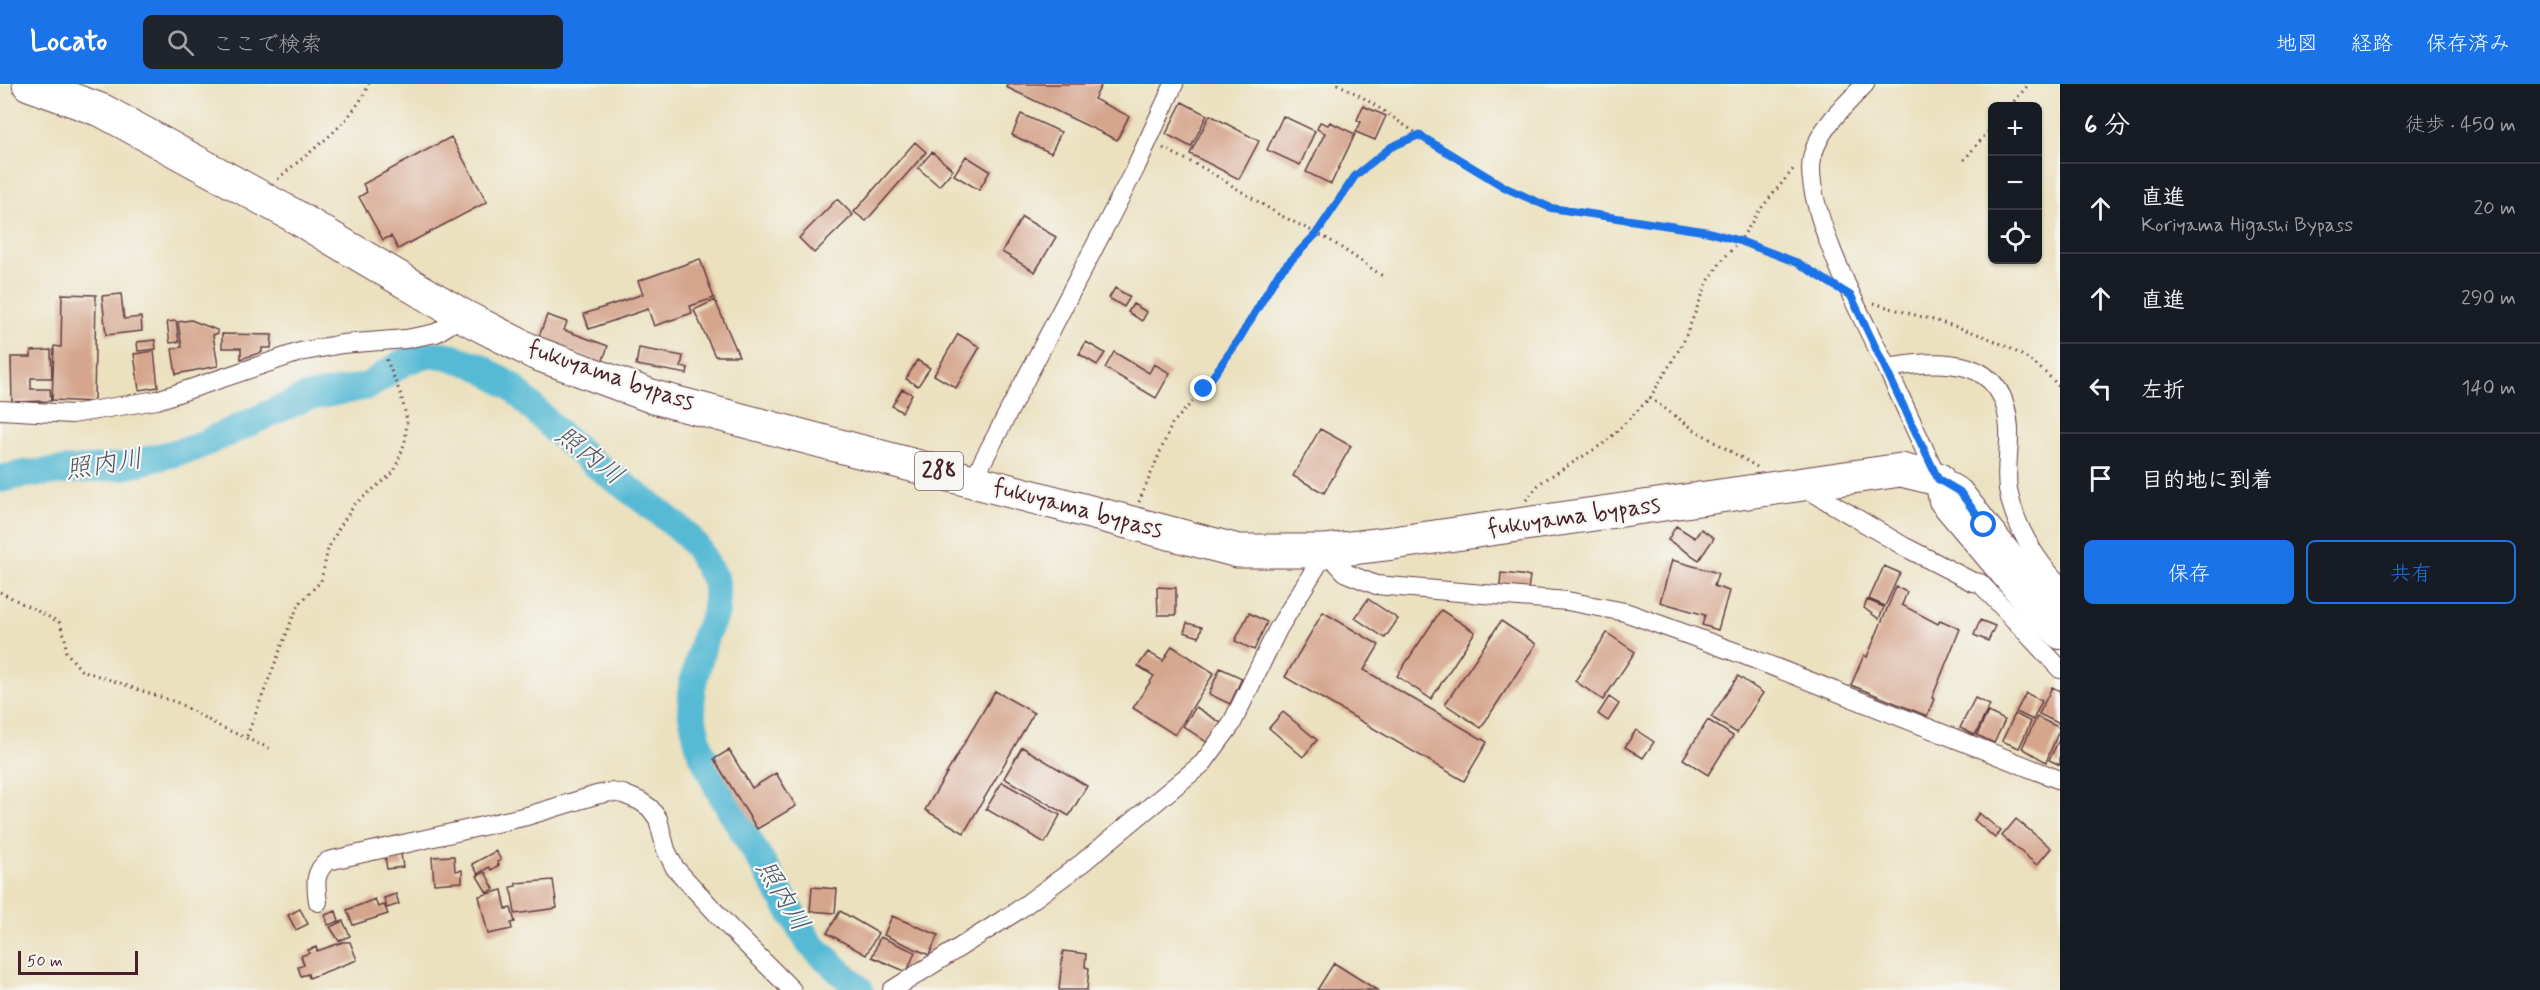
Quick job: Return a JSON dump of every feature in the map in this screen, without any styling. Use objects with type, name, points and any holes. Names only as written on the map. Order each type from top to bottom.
[{"type":"highway","name":"fukuyama bypass","points":[[29,84],[103,111],[262,198],[463,316],[535,353],[654,397],[1238,551],[1326,551],[1901,470],[1947,490]]},
{"type":"main road","points":[[1947,490],[2060,610]]},
{"type":"main road","points":[[1947,490],[2038,615],[2060,636]]},
{"type":"street","points":[[973,480],[1148,141],[1174,84]]},
{"type":"street","points":[[1865,84],[1823,132],[1814,152],[1811,176],[1813,195],[1851,296],[1947,490]]},
{"type":"street","points":[[0,410],[72,414],[158,400],[300,352],[342,344],[406,339],[436,333],[463,316]]},
{"type":"street","points":[[1887,368],[1944,362],[1962,364],[1989,379],[2008,417],[2008,491],[2021,528],[2046,572],[2060,585]]},
{"type":"street","points":[[1795,485],[1905,547],[1973,582],[1980,583],[2060,669]]},
{"type":"street","points":[[892,990],[1017,911],[1082,864],[1203,764],[1231,725],[1278,629],[1326,551],[1346,573],[1376,585],[1567,601],[1625,612],[1741,654],[2060,780]]},
{"type":"street","points":[[318,902],[316,880],[321,866],[328,861],[527,816],[611,792],[640,801],[650,808],[658,819],[666,850],[675,868],[730,928],[792,990]]},
{"type":"path","points":[[262,198],[279,178],[334,133],[345,121],[369,84]]},
{"type":"path","points":[[1337,84],[1363,97],[1419,135],[1506,188],[1551,208],[1709,232],[1740,241],[1798,263],[1851,296],[1980,333],[2014,350],[2049,375],[2060,388]]},
{"type":"path","points":[[2013,102],[2029,84]]},
{"type":"path","points":[[1964,160],[1988,132]]},
{"type":"path","points":[[1133,524],[1144,487],[1172,424],[1204,389],[1283,266],[1316,234],[1355,176],[1391,147],[1419,135]]},
{"type":"path","points":[[1148,141],[1205,169],[1278,214],[1330,240],[1384,277]]},
{"type":"path","points":[[1514,526],[1521,506],[1540,483],[1606,442],[1650,398],[1683,343],[1707,283],[1723,259],[1740,241],[1759,211],[1802,159],[1814,152]]},
{"type":"path","points":[[247,736],[292,619],[300,603],[321,581],[328,549],[355,504],[394,472],[405,442],[406,420],[401,395],[383,352]]},
{"type":"path","points":[[1650,398],[1695,430],[1795,485]]},
{"type":"path","points":[[0,592],[59,622],[71,660],[90,675],[178,703],[219,726],[247,736],[273,750]]},
{"type":"building","points":[[1007,84],[1102,84],[1094,99],[1129,116],[1117,140],[1006,87]]},
{"type":"building","points":[[1182,102],[1207,115],[1191,147],[1166,134]]},
{"type":"building","points":[[1363,106],[1386,116],[1375,140],[1356,132],[1361,122],[1357,120]]},
{"type":"building","points":[[1021,114],[1061,132],[1051,153],[1012,135]]},
{"type":"building","points":[[1210,115],[1259,141],[1239,179],[1190,154]]},
{"type":"building","points":[[1283,116],[1315,131],[1300,165],[1267,150]]},
{"type":"building","points":[[1320,122],[1328,125],[1330,122],[1355,134],[1331,184],[1306,172],[1325,133],[1317,129]]},
{"type":"building","points":[[451,137],[487,202],[398,249],[391,236],[383,240],[359,197],[367,192],[363,184]]},
{"type":"building","points":[[915,142],[926,152],[866,221],[854,212]]},
{"type":"building","points":[[932,152],[953,170],[939,186],[918,168]]},
{"type":"building","points":[[966,156],[990,171],[979,190],[954,175]]},
{"type":"building","points":[[837,199],[853,215],[814,253],[799,238]]},
{"type":"building","points":[[1022,217],[1056,237],[1035,272],[1002,252]]},
{"type":"building","points":[[700,259],[714,298],[690,306],[692,313],[654,326],[648,309],[589,329],[584,314],[643,294],[638,281]]},
{"type":"building","points":[[1115,288],[1130,297],[1124,307],[1109,298]]},
{"type":"building","points":[[62,294],[96,295],[94,402],[52,400],[54,346],[61,347]]},
{"type":"building","points":[[121,294],[124,319],[141,317],[142,331],[106,335],[102,296]]},
{"type":"building","points":[[715,300],[739,356],[715,356],[694,310]]},
{"type":"building","points":[[1133,304],[1147,312],[1142,321],[1128,312]]},
{"type":"building","points":[[547,315],[567,322],[564,330],[608,346],[602,363],[538,339]]},
{"type":"building","points":[[191,320],[217,330],[218,333],[213,335],[218,366],[176,374],[172,349],[182,347],[178,322]]},
{"type":"building","points":[[176,321],[179,342],[170,343],[167,322]]},
{"type":"building","points":[[222,334],[272,335],[271,348],[262,348],[262,352],[241,359],[241,348],[222,348]]},
{"type":"building","points":[[958,334],[980,347],[956,388],[934,375]]},
{"type":"building","points":[[155,340],[156,349],[138,351],[137,342]]},
{"type":"building","points":[[1086,342],[1105,353],[1097,365],[1079,354]]},
{"type":"building","points":[[639,348],[683,356],[681,367],[688,368],[687,374],[636,365]]},
{"type":"building","points":[[51,350],[52,378],[31,378],[31,389],[50,389],[51,401],[12,402],[11,357],[31,357],[31,351]]},
{"type":"building","points":[[154,351],[158,387],[139,390],[134,354]]},
{"type":"building","points":[[1114,352],[1149,373],[1154,364],[1170,373],[1156,398],[1105,368]]},
{"type":"building","points":[[917,360],[930,368],[918,386],[906,379]]},
{"type":"building","points":[[902,389],[912,394],[902,412],[892,406]]},
{"type":"building","points":[[1320,429],[1351,446],[1324,493],[1293,476]]},
{"type":"building","points":[[1676,526],[1695,538],[1701,529],[1714,538],[1699,560],[1668,540]]},
{"type":"building","points":[[1672,560],[1718,573],[1714,586],[1729,591],[1718,630],[1702,625],[1705,615],[1660,602]]},
{"type":"building","points":[[1884,566],[1900,573],[1885,606],[1869,599]]},
{"type":"building","points":[[1501,573],[1530,576],[1528,589],[1500,586]]},
{"type":"building","points":[[1157,587],[1176,588],[1176,615],[1158,615]]},
{"type":"building","points":[[1896,587],[1907,592],[1902,605],[1938,624],[1940,620],[1960,629],[1927,716],[1851,685],[1864,655],[1867,657]]},
{"type":"building","points":[[1368,599],[1398,619],[1385,638],[1355,618]]},
{"type":"building","points":[[1867,600],[1884,607],[1879,619],[1864,608]]},
{"type":"building","points":[[1441,610],[1475,632],[1431,699],[1397,676]]},
{"type":"building","points":[[1323,612],[1379,645],[1364,670],[1487,742],[1464,781],[1285,677]]},
{"type":"building","points":[[1249,613],[1267,622],[1254,650],[1235,641]]},
{"type":"building","points":[[1980,620],[1995,626],[1988,641],[1974,635]]},
{"type":"building","points":[[1501,621],[1536,644],[1481,728],[1445,704]]},
{"type":"building","points":[[1187,623],[1202,627],[1199,637],[1184,632]]},
{"type":"building","points":[[1607,633],[1635,652],[1603,700],[1575,681]]},
{"type":"building","points":[[1172,646],[1214,673],[1175,735],[1133,708],[1154,676],[1138,666],[1148,652],[1163,661]]},
{"type":"building","points":[[1220,668],[1242,678],[1230,704],[1209,694]]},
{"type":"building","points":[[1738,676],[1763,693],[1737,733],[1711,717]]},
{"type":"building","points":[[2052,687],[2060,691],[2060,724],[2039,714]]},
{"type":"building","points":[[995,691],[1034,713],[964,833],[925,810]]},
{"type":"building","points":[[2026,693],[2042,701],[2033,720],[2016,712]]},
{"type":"building","points":[[1609,697],[1619,704],[1608,721],[1598,714]]},
{"type":"building","points":[[1975,698],[1990,705],[1975,735],[1960,728]]},
{"type":"building","points":[[1196,707],[1221,723],[1208,743],[1183,726]]},
{"type":"building","points":[[1283,712],[1317,740],[1303,757],[1269,728]]},
{"type":"building","points":[[1988,712],[2005,720],[1994,743],[1977,735]]},
{"type":"building","points":[[2015,714],[2031,722],[2019,748],[2002,741]]},
{"type":"building","points":[[2037,717],[2060,728],[2046,762],[2022,748]]},
{"type":"building","points":[[1708,720],[1733,736],[1708,775],[1683,759]]},
{"type":"building","points":[[1636,730],[1654,742],[1643,758],[1625,747]]},
{"type":"building","points":[[2060,738],[2060,765],[2049,760]]},
{"type":"building","points":[[1022,747],[1087,786],[1069,816],[1004,778]]},
{"type":"building","points":[[729,750],[752,788],[776,773],[796,806],[757,829],[714,759]]},
{"type":"building","points":[[1002,782],[1060,815],[1045,843],[986,809]]},
{"type":"building","points":[[1979,813],[2001,831],[1995,838],[1974,820]]},
{"type":"building","points":[[2016,819],[2051,848],[2037,865],[2002,836]]},
{"type":"building","points":[[496,851],[501,860],[497,862],[499,865],[491,870],[489,867],[478,874],[472,864]]},
{"type":"building","points":[[401,854],[403,867],[387,869],[385,856]]},
{"type":"building","points":[[454,856],[455,871],[462,870],[462,882],[434,884],[432,857]]},
{"type":"building","points":[[485,872],[494,889],[487,893],[477,876]]},
{"type":"building","points":[[553,880],[557,908],[515,914],[511,887],[516,886],[516,883]]},
{"type":"building","points":[[812,887],[837,889],[835,913],[810,911]]},
{"type":"building","points":[[502,890],[506,909],[511,908],[515,922],[511,923],[512,929],[488,934],[479,896]]},
{"type":"building","points":[[396,894],[399,904],[387,908],[384,898]]},
{"type":"building","points":[[375,899],[378,907],[384,905],[388,914],[353,925],[347,910]]},
{"type":"building","points":[[300,909],[308,924],[296,930],[288,915]]},
{"type":"building","points":[[336,911],[339,921],[328,925],[325,915]]},
{"type":"building","points":[[840,911],[878,933],[866,955],[827,933]]},
{"type":"building","points":[[892,916],[938,935],[929,955],[884,935]]},
{"type":"building","points":[[343,921],[350,936],[339,941],[330,927]]},
{"type":"building","points":[[880,937],[915,952],[907,972],[872,957]]},
{"type":"building","points":[[343,942],[350,942],[357,960],[309,978],[308,974],[301,976],[298,967],[304,965],[301,956],[309,953],[308,950],[316,947],[317,951]]},
{"type":"building","points":[[1063,951],[1086,954],[1085,967],[1089,968],[1087,990],[1059,990]]},
{"type":"building","points":[[1334,963],[1377,990],[1317,990]]},
{"type":"waterway","name":"照内川","points":[[0,479],[24,474],[124,466],[194,448],[304,398],[368,386],[404,362],[424,355],[444,355],[476,365],[512,387],[555,430],[592,462],[687,535],[698,549],[716,582],[716,612],[705,636],[692,687],[691,711],[700,750],[720,792],[810,944],[860,990]]},
{"type":"route","points":[[1204,389],[1238,341],[1278,274],[1289,260],[1310,242],[1355,176],[1383,152],[1419,135],[1506,188],[1551,208],[1709,232],[1740,241],[1798,263],[1828,284],[1851,296],[1938,479],[1960,492],[1984,525]]}]
